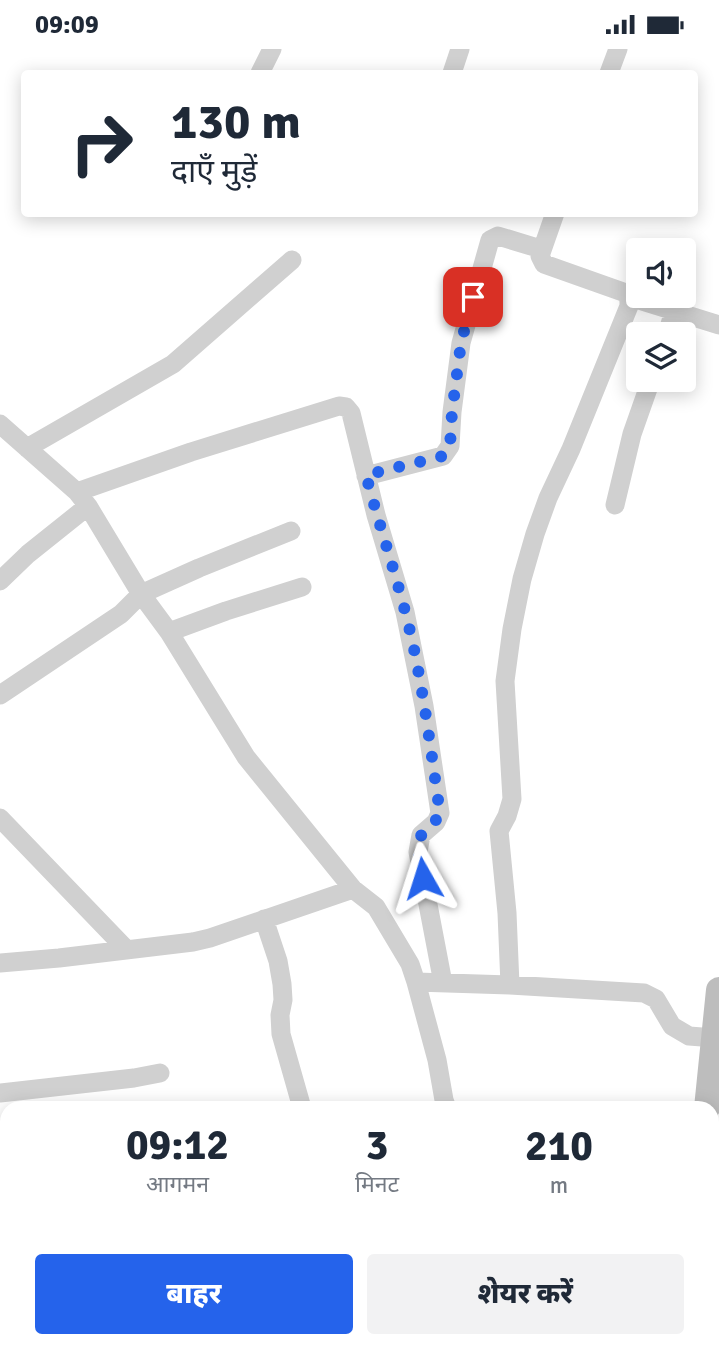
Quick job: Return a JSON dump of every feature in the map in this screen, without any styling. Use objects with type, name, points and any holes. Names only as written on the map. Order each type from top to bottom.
[{"type":"main road","points":[[708,1101],[719,990]]},
{"type":"street","points":[[262,70],[272,49]]},
{"type":"street","points":[[453,70],[460,49]]},
{"type":"street","points":[[610,70],[618,49]]},
{"type":"street","points":[[553,217],[541,250],[540,256],[544,264],[626,294]]},
{"type":"street","points":[[366,475],[443,456],[450,446],[461,343],[490,240],[498,236],[541,250]]},
{"type":"street","points":[[27,447],[173,364],[292,260]]},
{"type":"street","points":[[510,985],[507,913],[499,831],[512,799],[505,681],[512,629],[522,579],[548,498],[571,449],[628,308]]},
{"type":"street","points":[[664,308],[719,325]]},
{"type":"street","points":[[671,322],[674,311]]},
{"type":"street","points":[[615,505],[632,433],[647,392]]},
{"type":"street","points":[[0,581],[83,499],[191,452],[339,406],[346,407],[351,413],[376,515],[405,612],[424,706],[440,813],[436,822],[421,835],[418,852],[443,983]]},
{"type":"street","points":[[0,424],[83,499],[246,757],[353,889],[376,907],[410,964],[437,1060],[444,1101]]},
{"type":"street","points":[[0,695],[121,614],[141,594],[291,531]]},
{"type":"street","points":[[169,632],[302,587]]},
{"type":"street","points":[[0,818],[127,950]]},
{"type":"street","points":[[0,963],[193,942],[353,889]]},
{"type":"street","points":[[264,919],[278,961],[282,984],[281,1034],[300,1101]]},
{"type":"street","points":[[416,982],[644,993],[656,999],[672,1026],[689,1036],[715,1038]]},
{"type":"street","points":[[0,1093],[160,1073]]},
{"type":"route","points":[[423,878],[418,852],[421,835],[436,822],[440,813],[424,706],[405,612],[366,475],[443,456],[450,446],[461,343],[473,297]]}]
